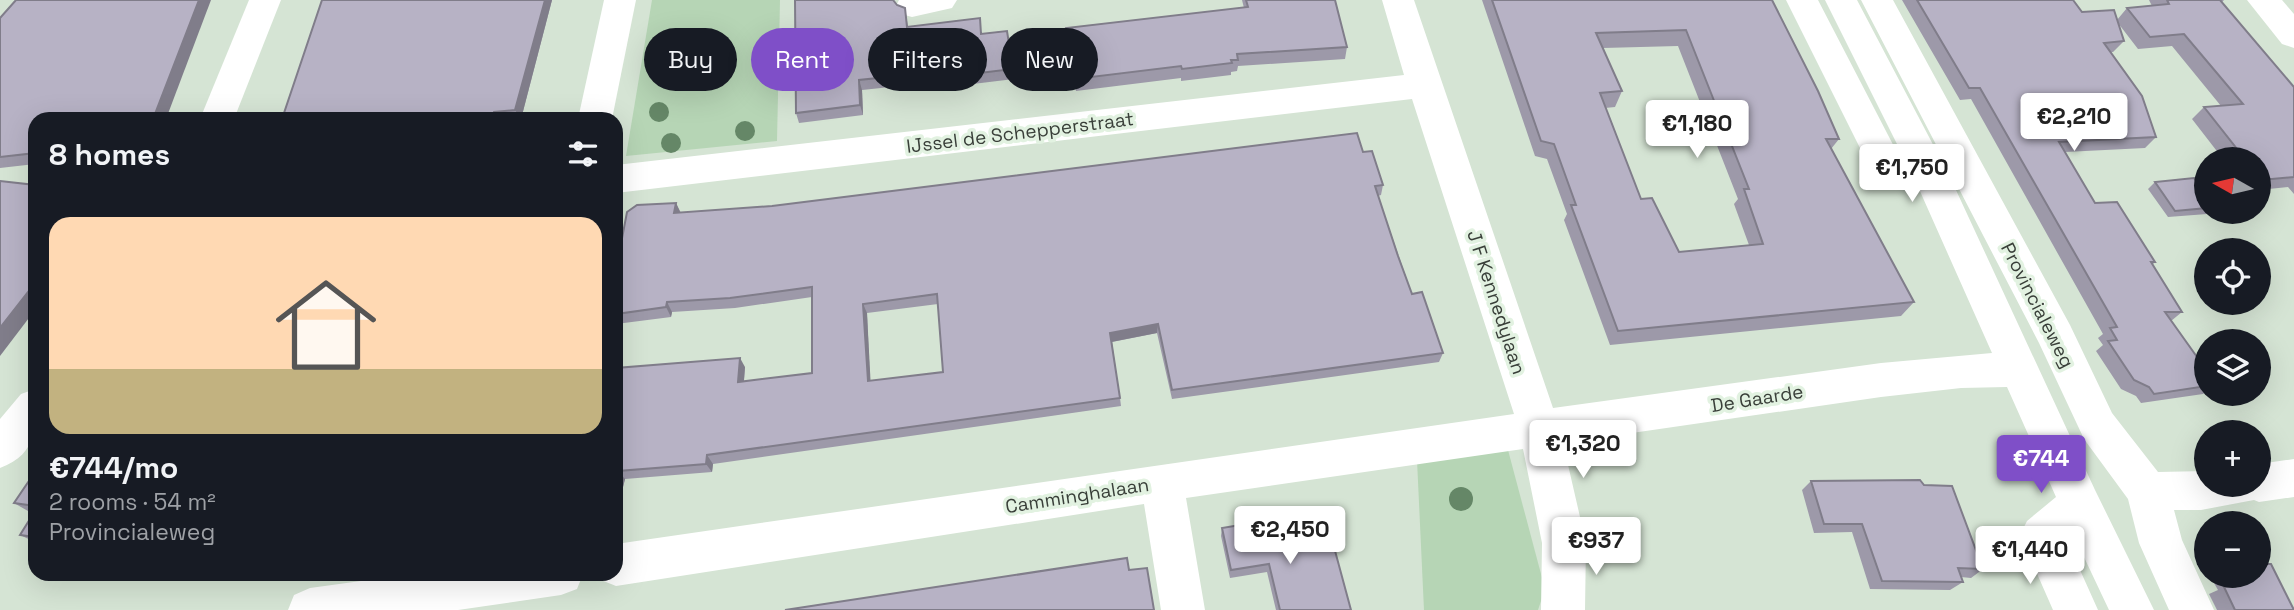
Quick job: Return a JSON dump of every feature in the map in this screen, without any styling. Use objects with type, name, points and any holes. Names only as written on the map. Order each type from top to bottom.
[{"type":"street","points":[[220,112],[265,0]]},
{"type":"street","points":[[596,112],[620,0]]},
{"type":"street","name":"J F Kennedylaan","points":[[1398,0],[1540,430],[1564,543],[1563,610]]},
{"type":"street","points":[[1802,0],[1892,176],[1931,175]]},
{"type":"street","name":"Provincialeweg","points":[[1841,0],[1931,175],[2080,504],[2132,610]]},
{"type":"street","name":"Provincialeweg","points":[[1877,0],[1948,130],[2098,426],[2147,491],[2161,543],[2192,610]]},
{"type":"street","points":[[2263,0],[2294,36]]},
{"type":"street","name":"IJssel de Schepperstraat","points":[[623,177],[1424,85]]},
{"type":"street","name":"De Gaarde","points":[[1540,430],[1881,380],[1975,370],[2020,370]]},
{"type":"street","points":[[0,449],[28,415]]},
{"type":"street","name":"Camminghalaan","points":[[623,564],[1162,482],[1540,430]]},
{"type":"street","points":[[2271,481],[2294,478]]},
{"type":"street","points":[[1162,482],[1183,610]]},
{"type":"street","points":[[2147,491],[2194,491]]},
{"type":"street","points":[[2076,610],[2042,535],[2080,504]]},
{"type":"street","points":[[310,610],[489,581]]},
{"type":"green space","points":[[652,0],[780,0],[779,28],[751,28],[751,91],[778,91],[777,141],[626,156],[644,48],[644,91],[737,91],[737,28],[647,28]]},
{"type":"green space","points":[[1508,450],[1545,589],[1538,610],[1424,610],[1417,460]]},
{"type":"building","points":[[16,0],[199,0],[156,112],[28,112],[28,154],[0,157],[0,18]]},
{"type":"building","points":[[322,0],[545,0],[515,110],[284,112]]},
{"type":"building","points":[[795,0],[893,0],[905,8],[907,27],[980,18],[981,28],[868,28],[868,79],[859,80],[860,105],[796,113],[796,91],[854,91],[854,28],[795,28]]},
{"type":"building","points":[[1246,0],[1335,0],[1347,47],[1237,54],[1238,60],[1231,60],[1232,63],[1098,76],[1098,28],[1066,28],[1248,7]]},
{"type":"building","points":[[1492,0],[1772,0],[1839,139],[1826,139],[1914,302],[1618,331],[1571,205],[1576,205],[1554,144],[1541,141]],"holes":[[[1686,30],[1749,189],[1744,189],[1763,244],[1679,252],[1652,198],[1641,199],[1600,93],[1622,91],[1596,33]]]},
{"type":"building","points":[[1917,0],[2073,0],[2082,12],[2114,10],[2124,41],[2104,43],[2142,96],[2156,137],[2059,142],[2095,203],[2117,202],[2155,262],[2151,262],[2182,312],[2165,312],[2194,353],[2194,388],[2154,394],[2149,387],[2134,380],[2108,341],[2117,340],[2110,328],[2117,327],[1980,88],[1969,88]]},
{"type":"building","points":[[2167,0],[2220,0],[2294,87],[2294,177],[2272,179],[2272,147],[2236,147],[2204,107],[2243,104],[2184,34],[2150,37],[2127,8],[2169,4]]},
{"type":"building","points":[[1001,32],[1001,70],[987,72],[987,33]]},
{"type":"building","points":[[1357,133],[1363,152],[1372,151],[1383,185],[1375,186],[1398,256],[1412,294],[1422,292],[1443,353],[1172,390],[1158,324],[1110,333],[1120,398],[707,455],[706,464],[623,471],[623,367],[740,358],[738,382],[812,373],[812,287],[730,298],[667,302],[666,307],[623,313],[623,233],[627,212],[637,205],[676,203],[674,213],[772,206]],"holes":[[[937,294],[943,372],[868,381],[863,304]]]},
{"type":"building","points":[[2194,178],[2194,209],[2175,211],[2155,182]]},
{"type":"building","points":[[0,181],[28,184],[28,292],[0,328]]},
{"type":"building","points":[[1920,480],[1924,485],[1952,486],[1983,569],[1958,568],[1963,582],[1882,581],[1862,524],[1824,524],[1811,481]]},
{"type":"building","points":[[28,482],[28,505],[14,503]]},
{"type":"building","points":[[1270,520],[1274,539],[1317,532],[1321,549],[1334,547],[1351,610],[1280,610],[1269,564],[1231,570],[1222,528]]},
{"type":"building","points":[[28,522],[28,536],[20,535]]},
{"type":"building","points":[[1127,558],[1129,570],[1147,568],[1154,610],[785,610]]},
{"type":"building","points":[[2271,564],[2294,610],[2235,610],[2224,588],[2271,588]]}]
